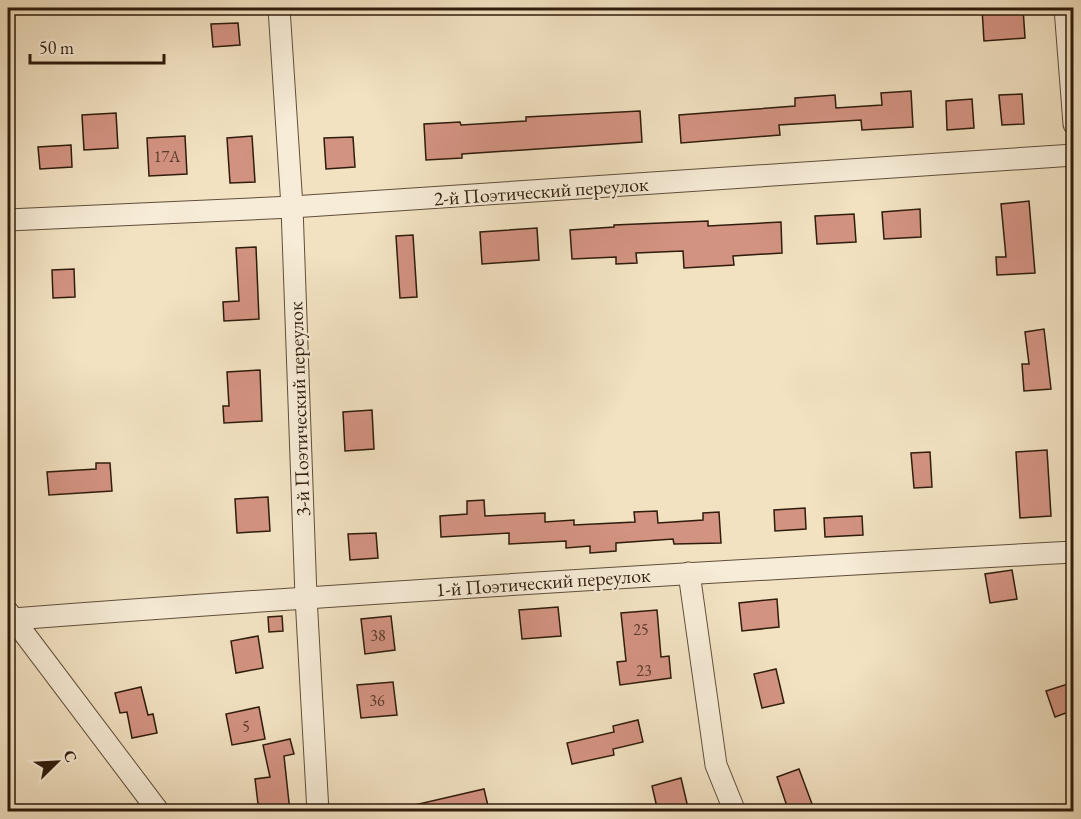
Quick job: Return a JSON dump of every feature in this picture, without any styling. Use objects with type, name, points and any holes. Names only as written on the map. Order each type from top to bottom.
[{"type":"street","name":"3-й Поэтический переулок","points":[[279,8],[292,207],[306,597],[318,812]]},
{"type":"street","points":[[1065,8],[1074,124]]},
{"type":"street","name":"2-й Поэтический переулок","points":[[8,220],[292,207],[1074,155]]},
{"type":"street","name":"1-й Поэтический переулок","points":[[10,616],[689,573],[1074,552]]},
{"type":"street","points":[[689,573],[716,765],[735,812]]},
{"type":"street","points":[[10,616],[159,812]]},
{"type":"building","points":[[1023,8],[1025,38],[984,41],[982,9]]},
{"type":"building","points":[[238,23],[240,45],[213,47],[211,24]]},
{"type":"building","points":[[911,91],[913,127],[862,130],[861,120],[779,125],[780,135],[681,143],[679,115],[795,106],[795,98],[835,95],[836,108],[882,105],[881,93]]},
{"type":"building","points":[[1022,94],[1024,124],[1002,125],[999,95]]},
{"type":"building","points":[[972,99],[974,128],[947,130],[946,101]]},
{"type":"building","points":[[640,111],[642,142],[462,154],[462,158],[426,160],[424,124],[460,122],[461,125],[526,121],[526,117]]},
{"type":"building","points":[[116,113],[118,148],[84,150],[82,115]]},
{"type":"building","points":[[185,136],[187,174],[149,176],[147,138]]},
{"type":"building","points":[[252,136],[255,182],[230,183],[227,138]]},
{"type":"building","points":[[353,137],[355,167],[326,169],[324,138]]},
{"type":"building","points":[[71,145],[72,167],[40,169],[38,147]]},
{"type":"building","points":[[1029,201],[1035,273],[997,275],[996,257],[1006,257],[1001,204]]},
{"type":"building","points":[[920,209],[921,237],[884,239],[882,212]]},
{"type":"building","points":[[854,214],[856,242],[817,244],[815,216]]},
{"type":"building","points":[[708,221],[708,226],[781,222],[782,253],[733,256],[734,265],[684,268],[683,251],[636,253],[637,263],[616,264],[616,257],[572,259],[570,230],[614,227],[614,225]]},
{"type":"building","points":[[537,228],[539,260],[482,264],[480,232]]},
{"type":"building","points":[[413,235],[417,297],[400,298],[396,236]]},
{"type":"building","points":[[256,247],[259,319],[224,321],[223,302],[239,301],[236,248]]},
{"type":"building","points":[[74,269],[75,297],[53,298],[52,270]]},
{"type":"building","points":[[1044,329],[1051,389],[1024,391],[1022,364],[1029,364],[1025,332]]},
{"type":"building","points":[[260,370],[262,421],[224,423],[223,406],[229,406],[227,372]]},
{"type":"building","points":[[372,410],[374,449],[345,451],[343,412]]},
{"type":"building","points":[[1047,450],[1051,516],[1020,518],[1016,452]]},
{"type":"building","points":[[930,452],[932,487],[914,488],[911,453]]},
{"type":"building","points":[[96,463],[110,463],[112,491],[49,495],[47,472],[96,469]]},
{"type":"building","points":[[268,497],[270,531],[237,533],[235,499]]},
{"type":"building","points":[[484,500],[485,516],[545,513],[545,522],[574,520],[574,525],[635,522],[634,512],[657,511],[658,523],[703,520],[703,513],[719,512],[721,543],[674,544],[673,539],[616,543],[616,551],[590,553],[590,546],[566,548],[566,541],[509,544],[509,533],[441,537],[440,516],[467,514],[467,501]]},
{"type":"building","points":[[805,508],[806,529],[775,531],[774,510]]},
{"type":"building","points":[[862,516],[863,535],[825,537],[824,518]]},
{"type":"building","points":[[376,533],[378,558],[350,560],[348,534]]},
{"type":"building","points":[[1012,570],[1017,599],[990,603],[985,574]]},
{"type":"building","points":[[777,599],[779,627],[742,631],[739,603]]},
{"type":"building","points":[[558,607],[561,636],[522,639],[519,610]]},
{"type":"building","points":[[657,610],[661,657],[669,656],[671,678],[620,685],[617,662],[626,661],[621,613]]},
{"type":"building","points":[[282,616],[283,631],[269,632],[268,617]]},
{"type":"building","points":[[391,616],[395,650],[365,654],[361,619]]},
{"type":"building","points":[[258,636],[263,668],[236,673],[231,641]]},
{"type":"building","points":[[776,669],[784,703],[762,708],[754,674]]},
{"type":"building","points":[[393,682],[397,715],[361,718],[357,685]]},
{"type":"building","points":[[1074,682],[1074,710],[1055,717],[1046,691]]},
{"type":"building","points":[[141,687],[148,715],[153,714],[157,733],[132,738],[127,712],[120,713],[115,693]]},
{"type":"building","points":[[259,707],[265,739],[232,745],[226,714]]},
{"type":"building","points":[[638,720],[643,742],[613,749],[614,755],[572,764],[567,743],[614,732],[613,726]]},
{"type":"building","points":[[290,739],[294,754],[284,756],[290,812],[259,812],[255,779],[270,777],[263,745]]},
{"type":"building","points":[[799,769],[815,812],[789,812],[777,777]]},
{"type":"building","points":[[681,778],[689,812],[658,812],[652,786]]},
{"type":"building","points":[[484,789],[489,810],[411,812],[410,806]]}]
